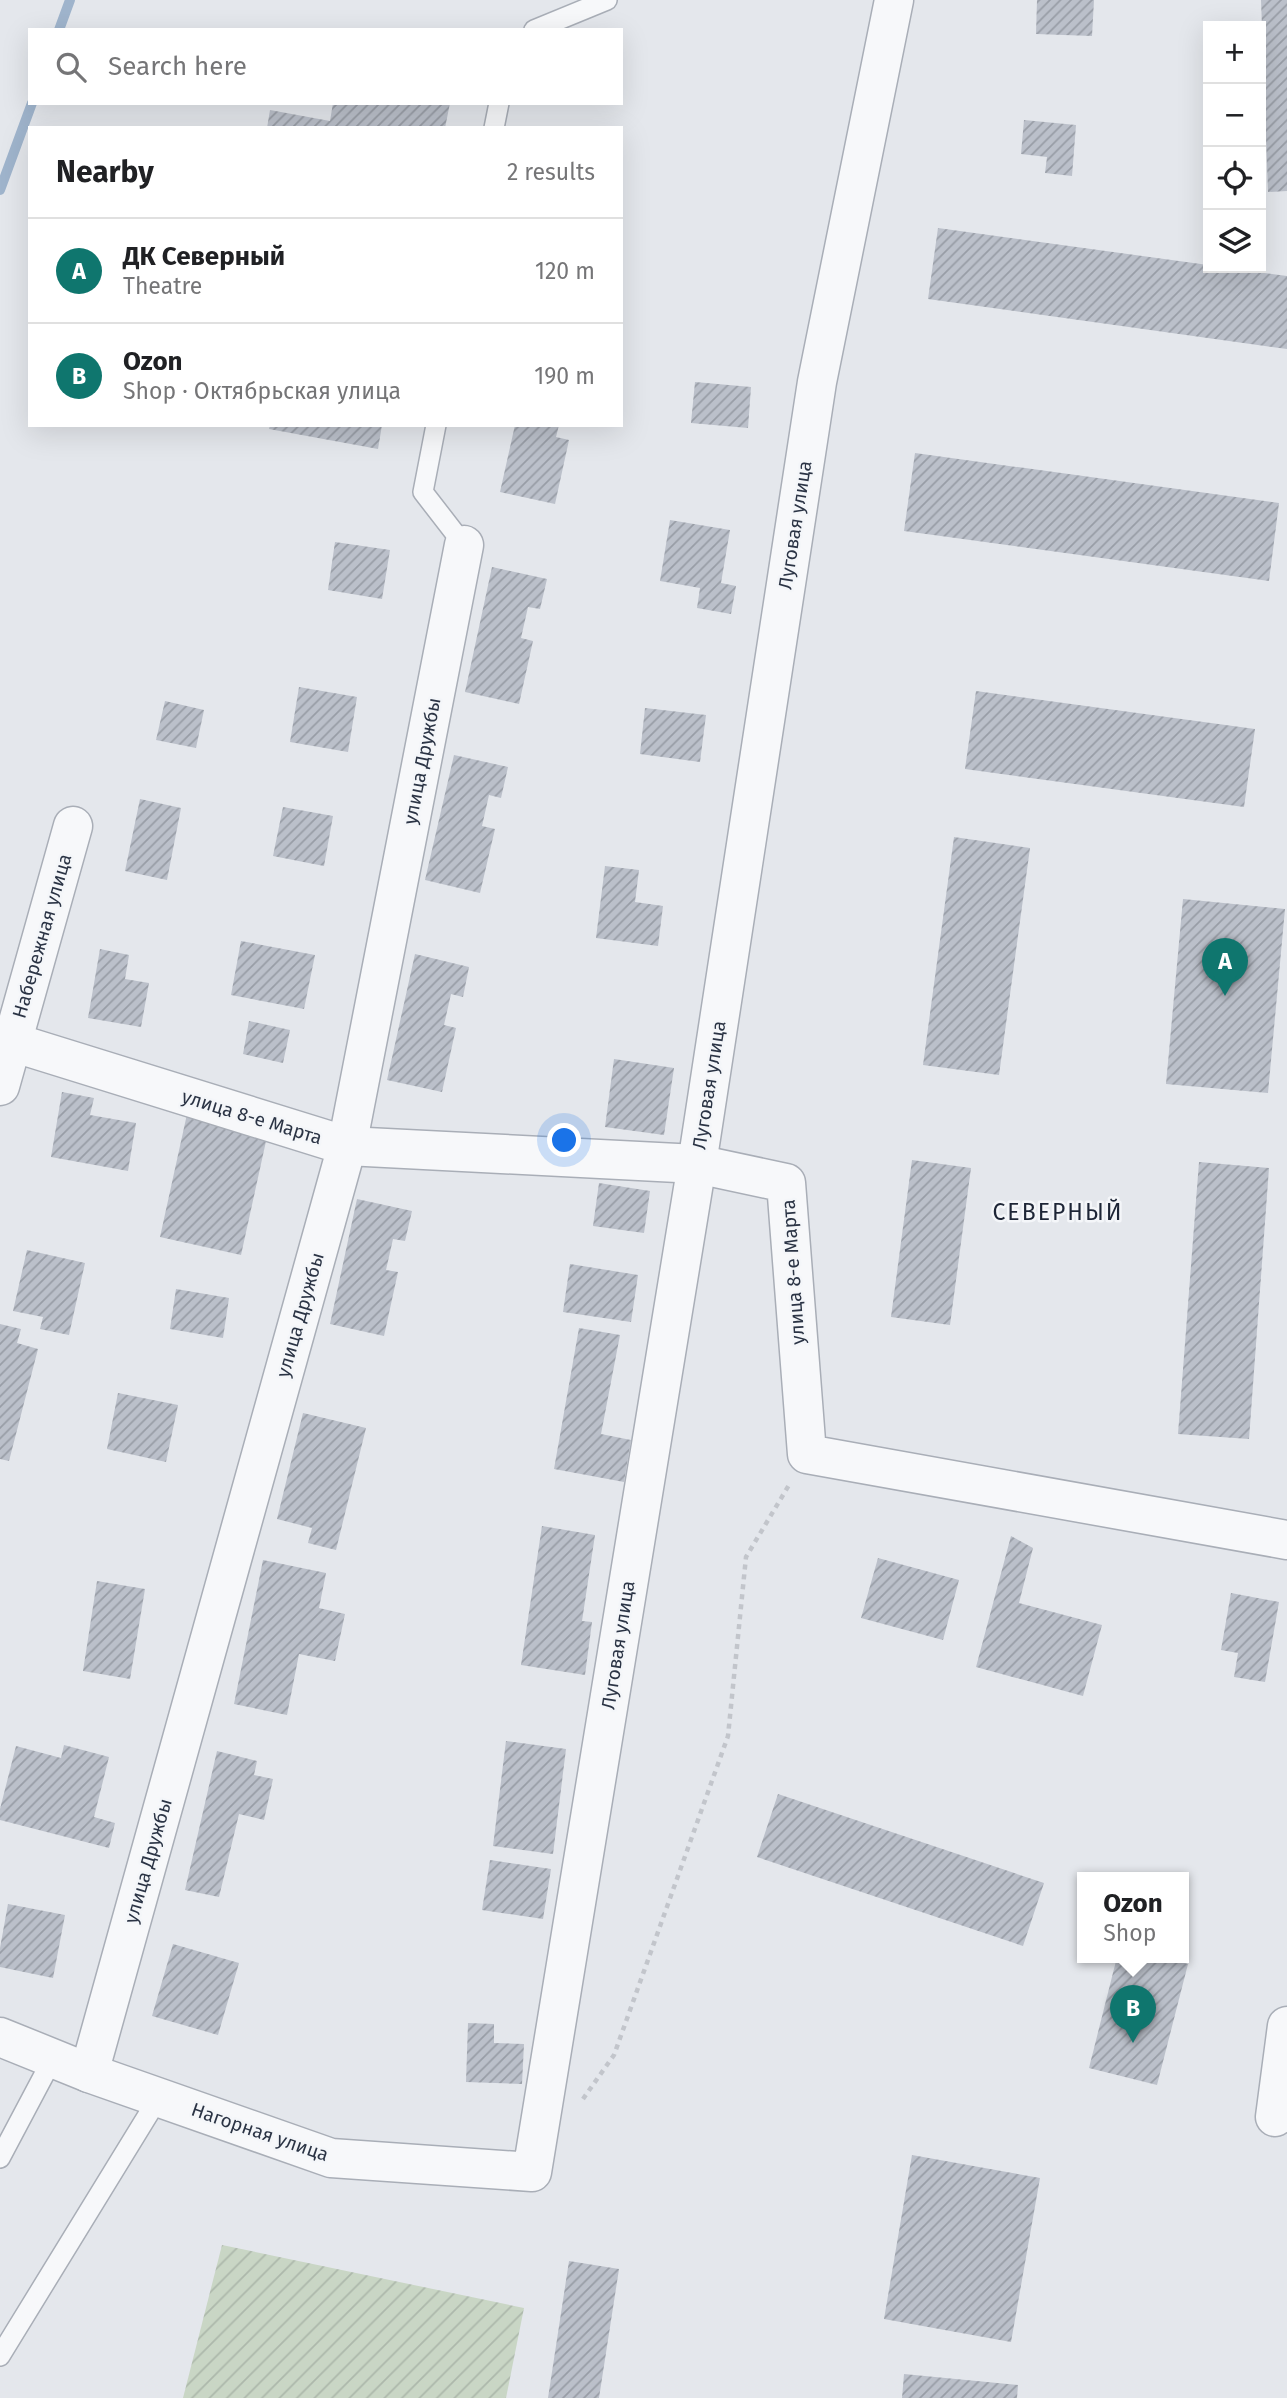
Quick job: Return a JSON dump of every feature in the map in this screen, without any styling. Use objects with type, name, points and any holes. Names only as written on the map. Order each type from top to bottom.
[{"type":"street","name":"Луговая улица","points":[[532,2172],[697,1164],[817,382],[894,0]]},
{"type":"street","name":"улица Дружбы","points":[[89,2073],[347,1146],[464,545]]},
{"type":"street","name":"Набережная улица","points":[[0,1086],[73,826]]},
{"type":"street","name":"улица 8-е Марта","points":[[12,1042],[347,1146],[697,1164],[786,1183],[807,1454]]},
{"type":"street","points":[[807,1454],[1287,1540]]},
{"type":"street","points":[[1275,2117],[1287,2026]]},
{"type":"street","name":"Нагорная улица","points":[[0,2037],[89,2073],[331,2158],[532,2172]]},
{"type":"lane","points":[[539,28],[607,0]]},
{"type":"lane","points":[[494,126],[499,105]]},
{"type":"lane","points":[[436,427],[423,492],[464,545]]},
{"type":"lane","points":[[0,2158],[53,2058]]},
{"type":"lane","points":[[0,2356],[159,2097]]},
{"type":"path","points":[[577,2108],[614,2055],[728,1736],[746,1557],[807,1454]]},
{"type":"green space","points":[[222,2245],[524,2308],[506,2398],[183,2398]]},
{"type":"building","points":[[1037,0],[1094,0],[1092,36],[1036,34]]},
{"type":"building","points":[[1261,0],[1287,0],[1287,191],[1268,192],[1266,21],[1262,21]]},
{"type":"building","points":[[333,105],[450,105],[445,126],[267,126],[270,110],[330,121]]},
{"type":"building","points":[[1024,120],[1076,125],[1072,176],[1045,173],[1047,157],[1021,154]]},
{"type":"building","points":[[938,228],[1203,264],[1203,273],[1265,273],[1287,276],[1287,349],[928,299]]},
{"type":"building","points":[[695,382],[751,387],[748,428],[691,423]]},
{"type":"building","points":[[270,427],[382,427],[378,449]]},
{"type":"building","points":[[515,427],[558,427],[556,437],[569,440],[555,504],[500,492]]},
{"type":"building","points":[[915,453],[1279,503],[1269,581],[904,531]]},
{"type":"building","points":[[670,520],[730,530],[721,583],[736,586],[731,614],[697,608],[700,588],[660,581]]},
{"type":"building","points":[[335,542],[390,550],[382,599],[328,590]]},
{"type":"building","points":[[492,567],[547,579],[540,609],[528,607],[521,638],[533,641],[519,704],[465,692]]},
{"type":"building","points":[[299,687],[357,697],[348,752],[290,742]]},
{"type":"building","points":[[976,691],[1255,729],[1244,807],[965,769]]},
{"type":"building","points":[[165,701],[204,710],[196,748],[156,740]]},
{"type":"building","points":[[645,708],[706,715],[700,762],[640,754]]},
{"type":"building","points":[[454,755],[508,767],[501,798],[489,795],[482,826],[495,829],[480,893],[425,880]]},
{"type":"building","points":[[140,799],[181,808],[167,880],[125,871]]},
{"type":"building","points":[[283,807],[333,816],[324,866],[273,856]]},
{"type":"building","points":[[954,837],[1030,848],[999,1075],[923,1065]]},
{"type":"building","points":[[605,866],[639,870],[635,902],[663,906],[658,946],[596,938]]},
{"type":"building","points":[[1183,899],[1285,909],[1268,1093],[1166,1084]]},
{"type":"building","points":[[241,941],[315,955],[304,1009],[231,995]]},
{"type":"building","points":[[100,949],[129,955],[125,979],[149,983],[141,1027],[88,1018]]},
{"type":"building","points":[[415,954],[469,967],[463,997],[451,994],[444,1025],[456,1028],[442,1092],[387,1080]]},
{"type":"building","points":[[249,1021],[290,1030],[283,1063],[243,1054]]},
{"type":"building","points":[[614,1059],[674,1068],[664,1135],[605,1127]]},
{"type":"building","points":[[62,1092],[94,1098],[90,1115],[136,1123],[128,1171],[51,1157]]},
{"type":"building","points":[[189,1105],[270,1123],[241,1255],[160,1237]]},
{"type":"building","points":[[912,1160],[971,1168],[950,1325],[891,1317]]},
{"type":"building","points":[[1199,1162],[1269,1168],[1249,1439],[1178,1434]]},
{"type":"building","points":[[599,1183],[650,1191],[644,1233],[593,1226]]},
{"type":"building","points":[[357,1199],[412,1211],[405,1241],[393,1239],[386,1270],[398,1272],[384,1336],[330,1324]]},
{"type":"building","points":[[27,1250],[85,1263],[69,1335],[40,1329],[43,1317],[13,1311]]},
{"type":"building","points":[[570,1264],[638,1275],[631,1322],[563,1312]]},
{"type":"building","points":[[176,1289],[229,1298],[223,1338],[170,1329]]},
{"type":"building","points":[[0,1324],[21,1329],[17,1343],[38,1349],[9,1461],[0,1459]]},
{"type":"building","points":[[579,1328],[620,1335],[601,1434],[631,1440],[624,1482],[554,1469]]},
{"type":"building","points":[[118,1393],[178,1405],[166,1462],[107,1449]]},
{"type":"building","points":[[303,1413],[366,1428],[336,1550],[308,1543],[312,1528],[277,1519]]},
{"type":"building","points":[[542,1526],[595,1535],[582,1621],[592,1622],[585,1675],[521,1665]]},
{"type":"building","points":[[1011,1536],[1033,1548],[1019,1603],[1102,1625],[1083,1696],[976,1667]]},
{"type":"building","points":[[878,1558],[959,1580],[943,1640],[861,1618]]},
{"type":"building","points":[[263,1560],[326,1573],[319,1608],[345,1614],[335,1661],[299,1654],[287,1715],[234,1704]]},
{"type":"building","points":[[97,1581],[145,1589],[130,1679],[83,1671]]},
{"type":"building","points":[[1231,1593],[1279,1602],[1265,1682],[1234,1677],[1238,1653],[1221,1650]]},
{"type":"building","points":[[506,1741],[566,1749],[553,1854],[493,1846]]},
{"type":"building","points":[[64,1745],[109,1757],[94,1817],[115,1823],[109,1848],[0,1820],[0,1809],[16,1746],[61,1758]]},
{"type":"building","points":[[217,1751],[257,1761],[254,1775],[273,1779],[264,1820],[239,1814],[219,1897],[185,1890]]},
{"type":"building","points":[[778,1794],[1044,1883],[1023,1946],[757,1857]]},
{"type":"building","points":[[490,1860],[551,1869],[543,1919],[482,1910]]},
{"type":"building","points":[[8,1904],[65,1915],[53,1978],[0,1967],[0,1948]]},
{"type":"building","points":[[173,1944],[239,1963],[218,2035],[152,2016]]},
{"type":"building","points":[[1115,1963],[1188,1964],[1157,2085],[1089,2068]]},
{"type":"building","points":[[468,2023],[494,2024],[494,2043],[524,2044],[522,2084],[466,2082]]},
{"type":"building","points":[[912,2155],[1040,2178],[1011,2342],[884,2319]]},
{"type":"building","points":[[569,2261],[619,2269],[599,2398],[548,2398]]},
{"type":"building","points":[[904,2374],[1018,2385],[1017,2398],[902,2398]]},
{"type":"waterway","points":[[60,28],[70,0]]},
{"type":"waterway","points":[[0,190],[31,105]]},
{"type":"place","name":"ДК Северный","points":[[1225,996]]},
{"type":"place","name":"Ozon","points":[[1133,2043]]},
{"type":"district","name":"СЕВЕРНЫЙ","points":[[1058,1212]]}]
